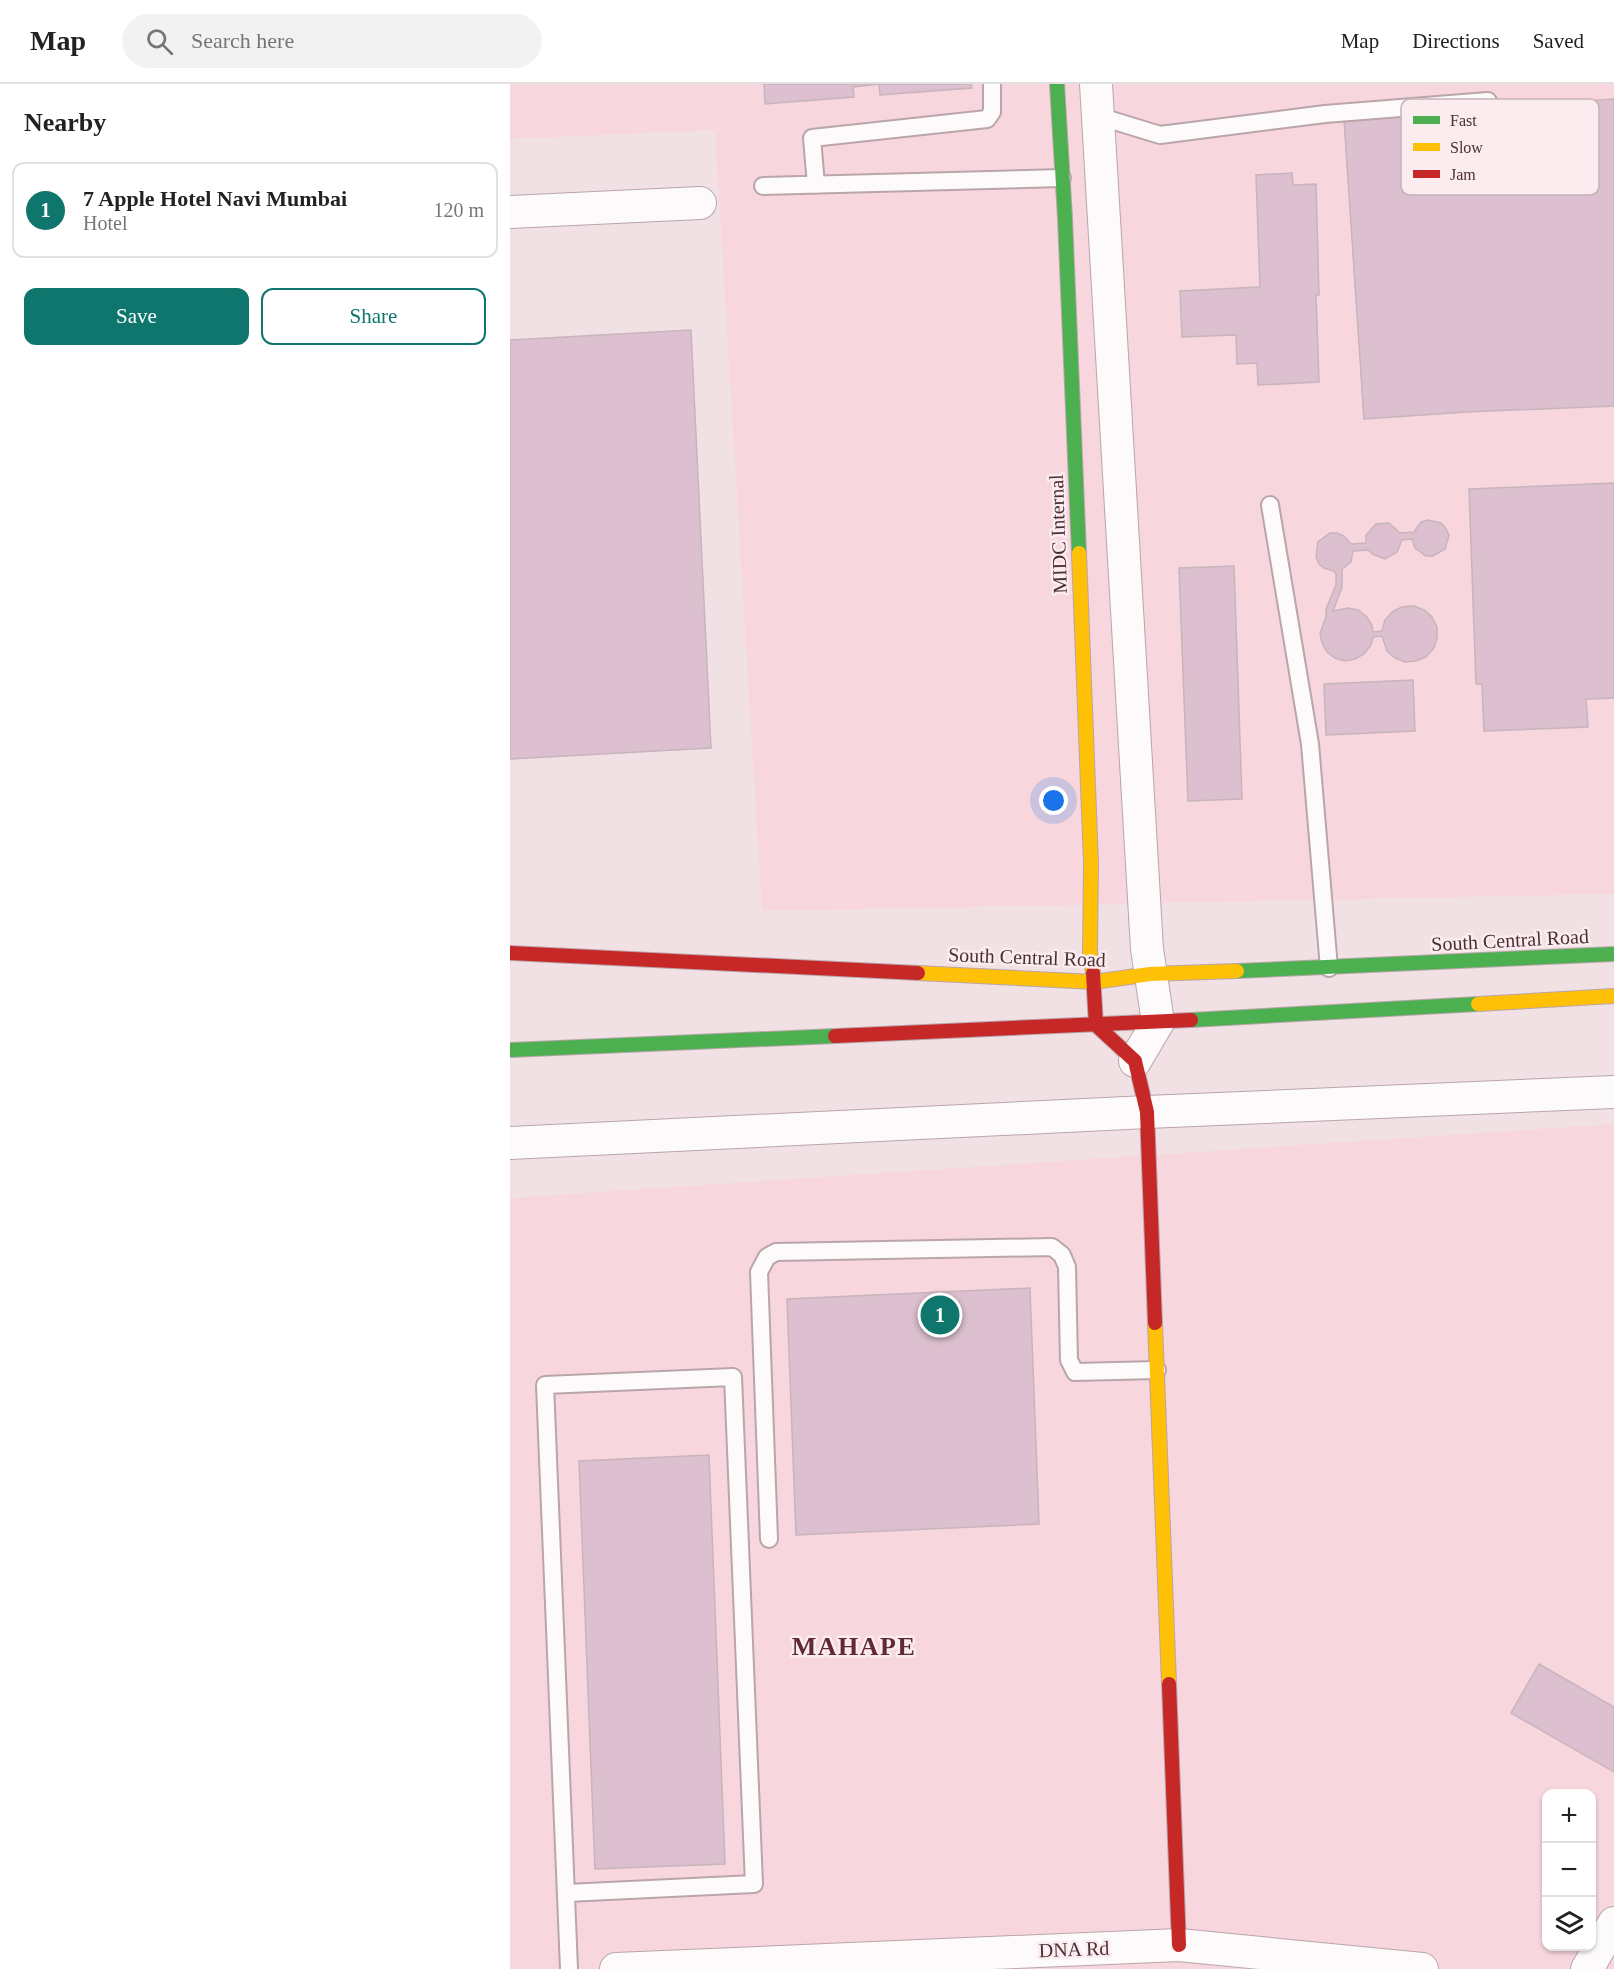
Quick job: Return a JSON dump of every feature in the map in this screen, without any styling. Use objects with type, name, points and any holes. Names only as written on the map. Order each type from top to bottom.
[{"type":"main road","name":"MIDC Internal","points":[[1058,84],[1092,896],[1090,952],[1096,1025]]},
{"type":"main road","name":"South Central Road","points":[[510,953],[1094,982],[1150,974],[1614,954]]},
{"type":"main road","points":[[510,1050],[1158,1022],[1614,996]]},
{"type":"main road","points":[[1096,1025],[1135,1061],[1147,1112],[1179,1945]]},
{"type":"street","points":[[1096,84],[1147,949],[1158,1022],[1135,1061]]},
{"type":"street","points":[[510,212],[700,203]]},
{"type":"street","points":[[510,1143],[1614,1092]]},
{"type":"street","points":[[1587,1969],[1614,1923]]},
{"type":"street","name":"DNA Rd","points":[[616,1969],[1179,1945],[1422,1969]]},
{"type":"lane","points":[[816,185],[812,138],[987,119],[992,112],[992,84]]},
{"type":"lane","points":[[1098,116],[1160,135],[1325,114],[1401,108]]},
{"type":"lane","points":[[763,186],[1062,178]]},
{"type":"lane","points":[[1270,505],[1310,744],[1329,968]]},
{"type":"lane","points":[[769,1539],[759,1272],[767,1257],[776,1252],[1052,1247],[1062,1254],[1067,1266],[1069,1359],[1075,1372],[1157,1370]]},
{"type":"lane","points":[[567,1893],[754,1884],[734,1377],[545,1385],[569,1969]]},
{"type":"shaded area","points":[[510,84],[1614,84],[1614,894],[762,911],[715,130],[510,139]]},
{"type":"shaded area","points":[[1614,1124],[1614,1969],[510,1969],[510,1198]]},
{"type":"building","points":[[764,84],[879,84],[853,87],[854,97],[765,104]]},
{"type":"building","points":[[879,84],[971,84],[972,88],[880,95]]},
{"type":"building","points":[[1614,99],[1614,406],[1364,419],[1344,119],[1401,115],[1401,195],[1599,195],[1599,100]]},
{"type":"building","points":[[1292,173],[1293,185],[1316,184],[1319,382],[1258,385],[1257,363],[1237,364],[1236,335],[1182,337],[1180,291],[1260,287],[1256,175]]},
{"type":"building","points":[[691,330],[711,748],[510,759],[510,340]]},
{"type":"building","points":[[1614,483],[1614,698],[1586,699],[1588,727],[1484,731],[1482,684],[1476,684],[1469,489]]},
{"type":"building","points":[[1428,520],[1441,523],[1446,529],[1449,535],[1445,549],[1433,556],[1426,556],[1415,548],[1412,539],[1402,540],[1397,552],[1385,559],[1372,554],[1369,550],[1353,551],[1351,562],[1342,569],[1342,587],[1333,611],[1348,608],[1358,610],[1366,616],[1372,625],[1373,632],[1382,631],[1385,620],[1393,611],[1402,607],[1414,606],[1424,610],[1432,617],[1437,627],[1434,648],[1426,657],[1405,662],[1395,658],[1387,651],[1382,636],[1373,637],[1371,645],[1364,654],[1355,659],[1345,661],[1335,658],[1327,652],[1320,633],[1326,617],[1326,609],[1336,585],[1336,574],[1319,564],[1316,557],[1318,542],[1330,533],[1337,533],[1344,536],[1351,544],[1366,543],[1366,535],[1376,524],[1389,523],[1400,533],[1414,532],[1421,522]]},
{"type":"building","points":[[1234,566],[1242,799],[1188,801],[1179,568]]},
{"type":"building","points":[[1413,680],[1415,731],[1326,735],[1324,684]]},
{"type":"building","points":[[1030,1288],[1039,1524],[796,1535],[787,1299]]},
{"type":"building","points":[[709,1455],[725,1864],[595,1869],[579,1461]]},
{"type":"building","points":[[1539,1664],[1614,1707],[1614,1772],[1511,1713]]},
{"type":"traffic: fast","points":[[1057,84],[1079,553]]},
{"type":"traffic: fast","points":[[1237,971],[1614,954]]},
{"type":"traffic: fast","points":[[1191,1020],[1478,1004]]},
{"type":"traffic: fast","points":[[510,1050],[835,1036]]},
{"type":"traffic: slow","points":[[1079,553],[1091,863],[1090,952],[1093,973]]},
{"type":"traffic: slow","points":[[918,973],[1094,982],[1150,974],[1237,971]]},
{"type":"traffic: slow","points":[[1478,1004],[1614,996]]},
{"type":"traffic: slow","points":[[1155,1323],[1169,1684]]},
{"type":"traffic: jam","points":[[510,953],[918,973]]},
{"type":"traffic: jam","points":[[1093,973],[1096,1025],[1135,1061],[1147,1112],[1155,1323]]},
{"type":"traffic: jam","points":[[835,1036],[1191,1020]]},
{"type":"traffic: jam","points":[[1169,1684],[1179,1945]]},
{"type":"place","name":"7 Apple Hotel Navi Mumbai","points":[[940,1315]]},
{"type":"district","name":"MAHAPE","points":[[854,1646]]}]
